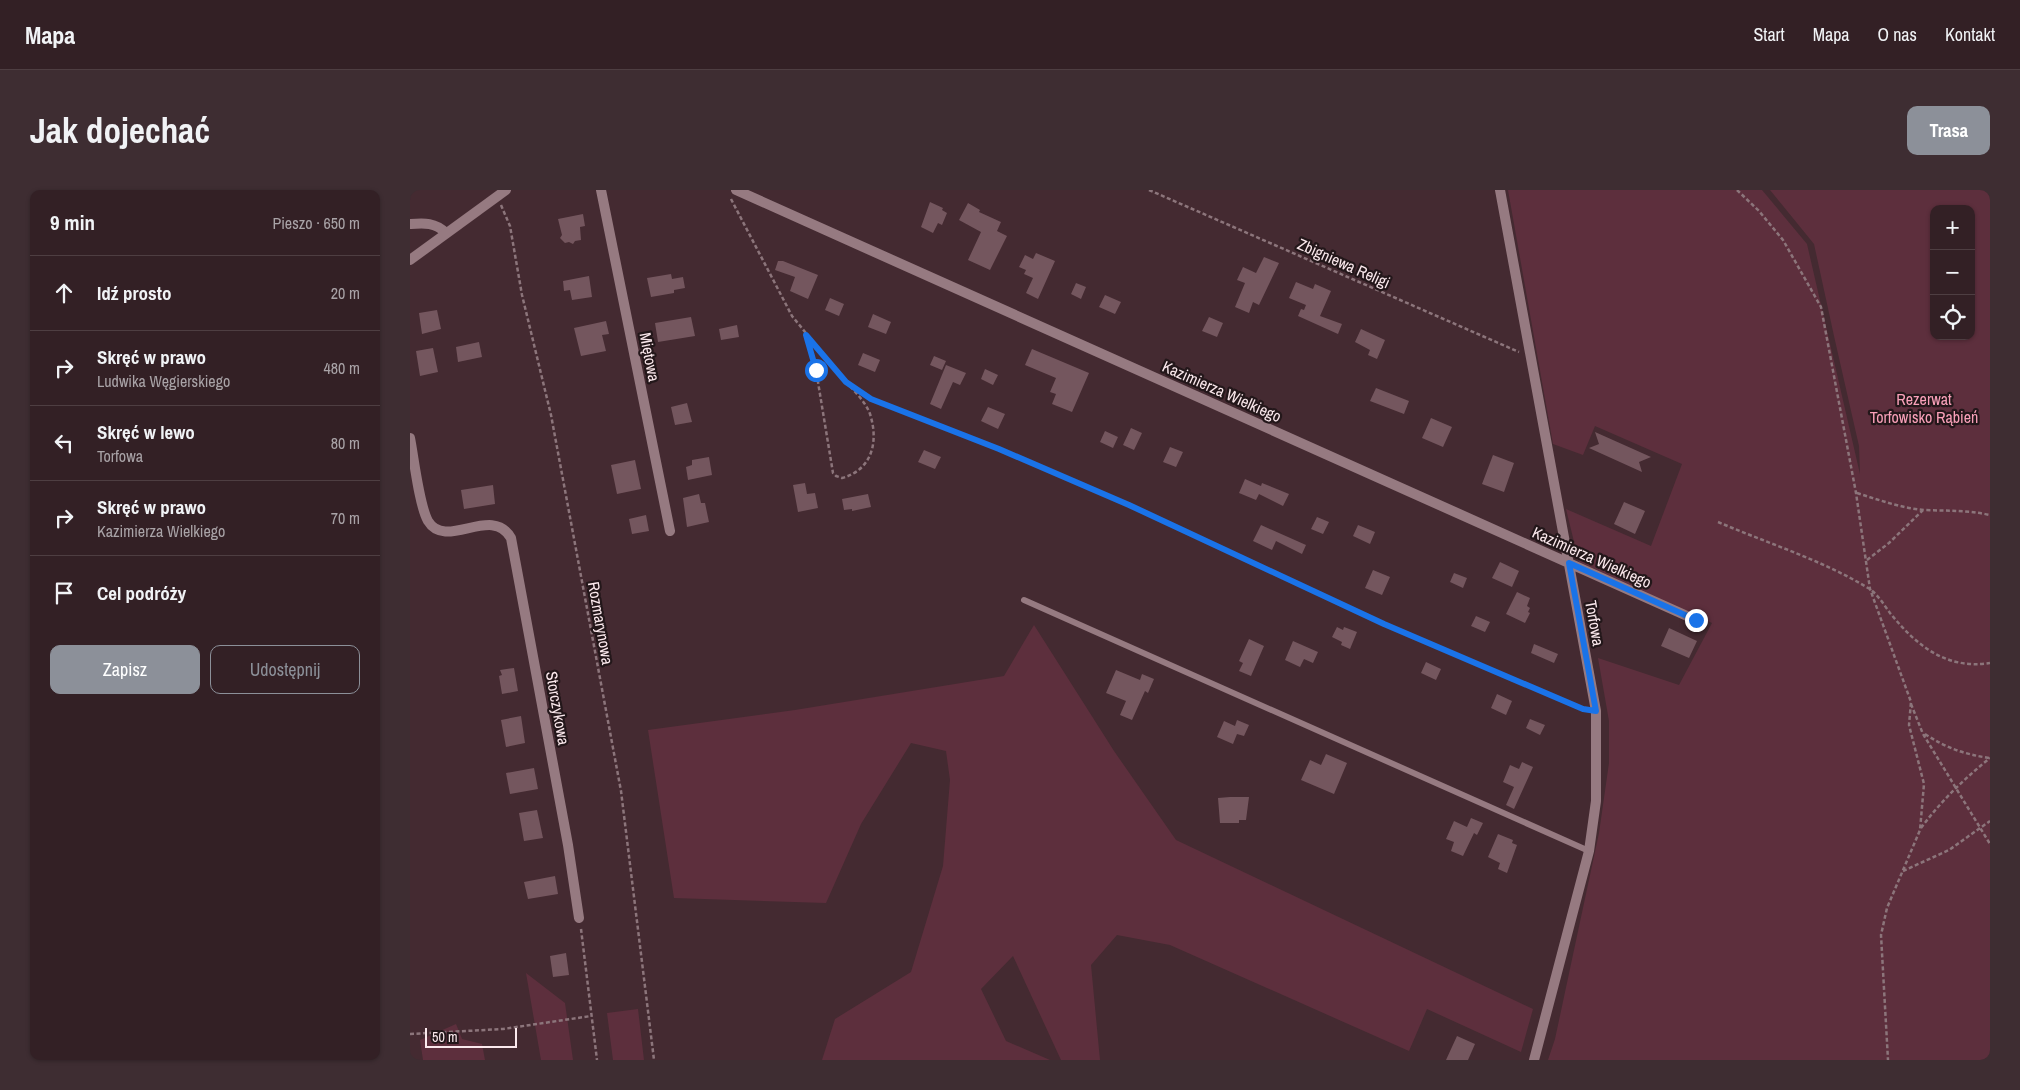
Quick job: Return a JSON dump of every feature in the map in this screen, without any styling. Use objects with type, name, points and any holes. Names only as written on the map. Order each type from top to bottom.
[{"type":"street","points":[[410,260],[506,190]]},
{"type":"street","name":"Miętowa","points":[[601,190],[670,531]]},
{"type":"street","name":"Torfowa","points":[[1500,190],[1529,356],[1596,711],[1596,801],[1589,851],[1534,1060]]},
{"type":"street","name":"Kazimierza Wielkiego","points":[[733,194],[1696,620]]},
{"type":"street","points":[[410,224],[428,223],[440,227],[446,233]]},
{"type":"street","name":"Storczykowa","points":[[410,438],[424,511],[429,522],[436,528],[447,531],[494,525],[503,527],[512,538],[580,918]]},
{"type":"lane","points":[[1024,600],[1589,851]]},
{"type":"path","name":"Zbigniewa Religi","points":[[1149,190],[1529,356]]},
{"type":"path","points":[[1737,190],[1759,211],[1783,240],[1821,307],[1856,493],[1870,589],[1923,734],[1990,844]]},
{"type":"path","points":[[733,194],[792,316],[863,402],[870,414],[874,438],[873,449],[868,461],[860,470],[842,478],[833,473],[816,370],[806,335]]},
{"type":"path","name":"Rozmarynowa","points":[[497,197],[510,226],[522,295],[551,415],[621,791],[654,1060]]},
{"type":"path","points":[[846,382],[871,399],[999,449],[1129,505],[1384,624],[1583,709],[1596,711]]},
{"type":"path","points":[[1856,493],[1887,503],[1923,510],[1955,510],[1990,515]]},
{"type":"path","points":[[1867,560],[1890,542],[1923,510]]},
{"type":"path","points":[[1718,522],[1841,573],[1870,589],[1908,635],[1939,657],[1974,666],[1990,663]]},
{"type":"path","points":[[1911,702],[1909,725],[1924,784],[1920,830]]},
{"type":"path","points":[[1923,734],[1943,746],[1966,755],[1990,758]]},
{"type":"path","points":[[1888,1060],[1881,935],[1887,908],[1920,830],[1956,787],[1990,758]]},
{"type":"path","points":[[1903,871],[1949,850],[1990,820]]},
{"type":"path","points":[[580,918],[596,1060]]},
{"type":"path","points":[[410,1034],[503,1029],[591,1016]]},
{"type":"green space","name":"Rezerwat Torfowisko Rąbień","points":[[1508,190],[1762,190],[1807,244],[1860,474],[1859,446],[1814,244],[1770,190],[1990,190],[1990,1060],[1548,1060],[1555,1039],[1599,833],[1609,763],[1609,721],[1598,658],[1679,685],[1712,623],[1579,562],[1566,509],[1651,546],[1682,464],[1595,426],[1583,455],[1553,444]]},
{"type":"green space","points":[[1034,625],[1114,751],[1176,840],[1533,1009],[1521,1052],[1427,1009],[1409,1051],[1170,945],[1117,935],[1091,965],[1100,1060],[1061,1060],[1013,956],[981,989],[1006,1041],[1050,1060],[822,1060],[835,1019],[911,972],[943,866],[950,780],[946,751],[911,743],[861,824],[826,903],[674,898],[648,730],[795,710],[1004,676]]},
{"type":"green space","points":[[526,973],[565,1003],[573,1060],[541,1060]]},
{"type":"green space","points":[[638,1009],[644,1060],[613,1060],[607,1013]]},
{"type":"green space","points":[[456,1024],[462,1039],[482,1044],[485,1060],[423,1060],[420,1040]]},
{"type":"building","points":[[930,202],[943,208],[942,210],[947,213],[942,225],[938,223],[933,233],[921,227]]},
{"type":"building","points":[[968,203],[980,210],[979,212],[1001,222],[997,231],[1007,236],[990,270],[968,260],[981,232],[959,220]]},
{"type":"building","points":[[583,214],[585,226],[580,227],[581,240],[575,241],[573,244],[565,243],[560,238],[562,235],[558,219]]},
{"type":"building","points":[[1036,253],[1055,261],[1038,299],[1026,293],[1033,278],[1024,274],[1026,270],[1019,267],[1025,255],[1033,259]]},
{"type":"building","points":[[1264,257],[1279,263],[1259,305],[1253,302],[1249,313],[1235,307],[1245,283],[1237,280],[1243,267],[1256,273]]},
{"type":"building","points":[[778,261],[783,261],[818,275],[808,299],[790,291],[795,277],[775,270]]},
{"type":"building","points":[[671,274],[672,279],[683,277],[685,288],[674,290],[674,293],[651,297],[647,278]]},
{"type":"building","points":[[589,276],[592,297],[572,300],[570,290],[564,291],[563,281]]},
{"type":"building","points":[[1296,282],[1313,289],[1315,284],[1331,291],[1320,316],[1342,324],[1338,334],[1298,316],[1301,309],[1304,310],[1306,305],[1289,298]]},
{"type":"building","points":[[1076,283],[1086,287],[1081,299],[1071,294]]},
{"type":"building","points":[[1105,295],[1121,302],[1115,314],[1099,307]]},
{"type":"building","points":[[830,298],[844,304],[839,316],[825,310]]},
{"type":"building","points":[[437,310],[441,329],[422,334],[419,313]]},
{"type":"building","points":[[873,314],[891,322],[886,334],[868,327]]},
{"type":"building","points":[[691,317],[695,336],[658,342],[655,323]]},
{"type":"building","points":[[1209,317],[1223,323],[1217,337],[1202,331]]},
{"type":"building","points":[[606,321],[609,334],[602,335],[606,351],[581,356],[574,328]]},
{"type":"building","points":[[737,325],[739,337],[721,340],[719,329]]},
{"type":"building","points":[[1361,329],[1385,340],[1377,359],[1368,355],[1370,350],[1355,342]]},
{"type":"building","points":[[479,342],[482,357],[458,362],[456,347]]},
{"type":"building","points":[[433,348],[438,372],[420,376],[416,351]]},
{"type":"building","points":[[1032,349],[1089,373],[1072,412],[1052,404],[1056,394],[1050,392],[1056,378],[1025,365]]},
{"type":"building","points":[[863,353],[880,360],[875,372],[858,365]]},
{"type":"building","points":[[934,356],[946,361],[942,370],[930,365]]},
{"type":"building","points":[[946,365],[966,373],[960,385],[953,382],[941,409],[930,404]]},
{"type":"building","points":[[985,369],[998,375],[993,385],[981,379]]},
{"type":"building","points":[[1376,388],[1409,401],[1404,414],[1370,401]]},
{"type":"building","points":[[687,403],[692,422],[675,425],[671,407]]},
{"type":"building","points":[[988,407],[1005,414],[998,429],[981,421]]},
{"type":"building","points":[[1431,418],[1452,427],[1443,447],[1422,438]]},
{"type":"building","points":[[1131,428],[1142,433],[1134,450],[1123,445]]},
{"type":"building","points":[[1105,431],[1118,437],[1113,448],[1100,442]]},
{"type":"building","points":[[1595,432],[1651,457],[1639,462],[1642,472],[1589,448],[1599,444]]},
{"type":"building","points":[[1170,447],[1183,452],[1176,467],[1163,462]]},
{"type":"building","points":[[924,450],[941,457],[935,469],[918,462]]},
{"type":"building","points":[[1493,455],[1514,463],[1504,492],[1482,484]]},
{"type":"building","points":[[709,457],[712,475],[688,480],[686,467],[692,465],[692,460]]},
{"type":"building","points":[[635,460],[641,489],[617,494],[611,465]]},
{"type":"building","points":[[1245,479],[1261,486],[1262,483],[1289,494],[1283,506],[1259,494],[1256,500],[1239,493]]},
{"type":"building","points":[[805,483],[807,494],[815,493],[818,508],[798,512],[793,485]]},
{"type":"building","points":[[493,485],[495,504],[464,509],[461,490]]},
{"type":"building","points":[[699,494],[701,503],[705,503],[709,522],[687,527],[683,498]]},
{"type":"building","points":[[868,494],[871,507],[852,511],[852,509],[844,510],[842,499]]},
{"type":"building","points":[[1624,502],[1645,511],[1635,534],[1614,524]]},
{"type":"building","points":[[646,515],[649,531],[632,534],[629,519]]},
{"type":"building","points":[[1317,517],[1329,522],[1323,534],[1311,529]]},
{"type":"building","points":[[1261,525],[1306,545],[1302,554],[1276,541],[1272,550],[1253,541]]},
{"type":"building","points":[[1358,525],[1375,532],[1370,544],[1353,536]]},
{"type":"building","points":[[1500,562],[1519,571],[1512,587],[1492,578]]},
{"type":"building","points":[[1373,570],[1390,577],[1382,595],[1365,588]]},
{"type":"building","points":[[1454,573],[1467,578],[1463,588],[1450,582]]},
{"type":"building","points":[[1517,592],[1530,598],[1527,606],[1530,608],[1528,612],[1530,613],[1525,623],[1506,614]]},
{"type":"building","points":[[1476,616],[1490,622],[1485,632],[1471,626]]},
{"type":"building","points":[[1337,627],[1343,630],[1344,627],[1357,632],[1350,649],[1341,645],[1342,642],[1332,637]]},
{"type":"building","points":[[1669,628],[1697,641],[1689,658],[1661,646]]},
{"type":"building","points":[[1249,639],[1264,646],[1251,676],[1239,671],[1243,663],[1239,661]]},
{"type":"building","points":[[1293,641],[1318,652],[1313,663],[1304,659],[1300,667],[1285,660]]},
{"type":"building","points":[[1534,644],[1558,654],[1554,663],[1531,653]]},
{"type":"building","points":[[1426,662],[1441,669],[1436,680],[1421,673]]},
{"type":"building","points":[[514,668],[518,691],[502,694],[499,676],[502,675],[500,670]]},
{"type":"building","points":[[1116,670],[1140,680],[1142,674],[1154,679],[1148,693],[1145,691],[1132,720],[1120,715],[1126,701],[1106,693]]},
{"type":"building","points":[[1497,694],[1512,701],[1506,715],[1491,708]]},
{"type":"building","points":[[521,716],[525,743],[506,747],[501,720]]},
{"type":"building","points":[[1530,719],[1545,725],[1540,735],[1526,728]]},
{"type":"building","points":[[1237,720],[1249,725],[1244,736],[1237,734],[1233,744],[1217,737],[1224,721],[1235,726]]},
{"type":"building","points":[[1326,754],[1347,763],[1334,794],[1301,780],[1310,760],[1321,765]]},
{"type":"building","points":[[1522,762],[1533,767],[1514,809],[1506,805],[1514,787],[1503,782],[1510,765],[1519,769]]},
{"type":"building","points":[[534,768],[538,789],[510,794],[506,773]]},
{"type":"building","points":[[1249,797],[1246,820],[1239,820],[1239,823],[1220,823],[1218,798]]},
{"type":"building","points":[[537,810],[543,838],[524,841],[519,813]]},
{"type":"building","points":[[1471,818],[1483,823],[1477,835],[1474,833],[1463,856],[1451,851],[1454,842],[1446,839],[1454,821],[1467,827]]},
{"type":"building","points":[[1498,834],[1513,840],[1512,843],[1517,845],[1507,873],[1498,869],[1500,863],[1488,857]]},
{"type":"building","points":[[555,876],[558,894],[528,899],[524,882]]},
{"type":"building","points":[[566,953],[569,975],[553,977],[550,956]]},
{"type":"building","points":[[1457,1036],[1475,1044],[1468,1060],[1446,1060]]},
{"type":"route","points":[[816,370],[806,335],[846,382],[871,399],[999,449],[1129,505],[1384,624],[1583,709],[1596,711],[1569,563],[1696,620]]}]
